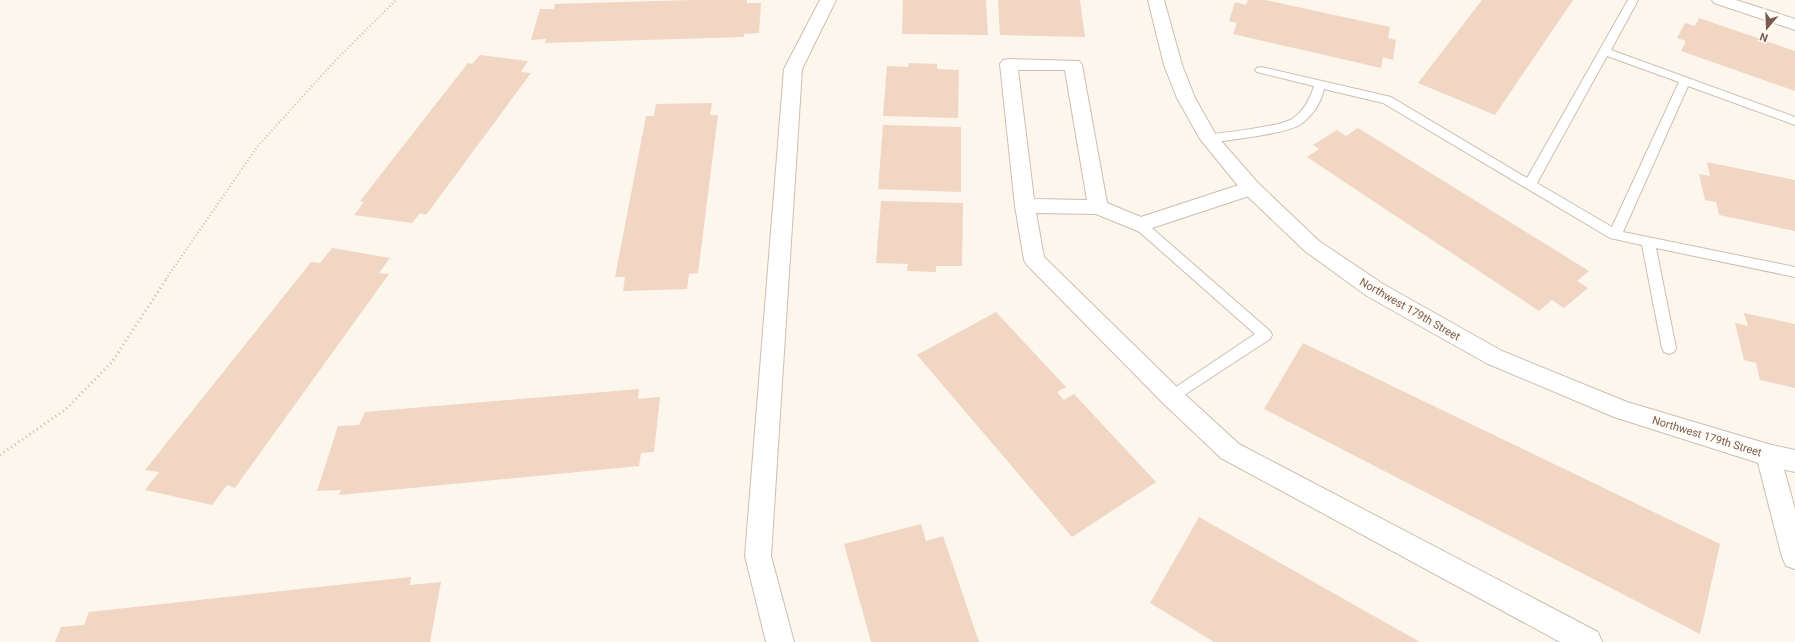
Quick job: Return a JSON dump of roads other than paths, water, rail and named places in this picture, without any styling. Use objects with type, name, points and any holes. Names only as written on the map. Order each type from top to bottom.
[{"type":"street","points":[[780,642],[758,556],[793,69],[828,0]]},
{"type":"street","name":"Northwest 179th Street","points":[[1156,0],[1175,71],[1186,98],[1209,139],[1223,158],[1251,188],[1312,246],[1375,290],[1494,357],[1622,410],[1768,455],[1795,461]]},
{"type":"street","points":[[1720,0],[1795,25]]},
{"type":"street","points":[[1098,207],[1073,65],[1009,64],[1025,206],[1034,260],[1172,398],[1230,451],[1588,642]]},
{"type":"street","points":[[1025,206],[1098,207],[1140,225],[1251,188]]},
{"type":"street","points":[[1768,455],[1795,557]]},
{"type":"lane","points":[[1530,184],[1633,0]]},
{"type":"lane","points":[[1604,51],[1795,121]]},
{"type":"lane","points":[[1261,70],[1387,100],[1615,235],[1795,272]]},
{"type":"lane","points":[[1615,235],[1684,81]]},
{"type":"lane","points":[[1209,139],[1271,129],[1296,122],[1315,103],[1320,84]]},
{"type":"lane","points":[[1140,225],[1265,335],[1172,398]]},
{"type":"lane","points":[[1648,242],[1669,348]]}]
